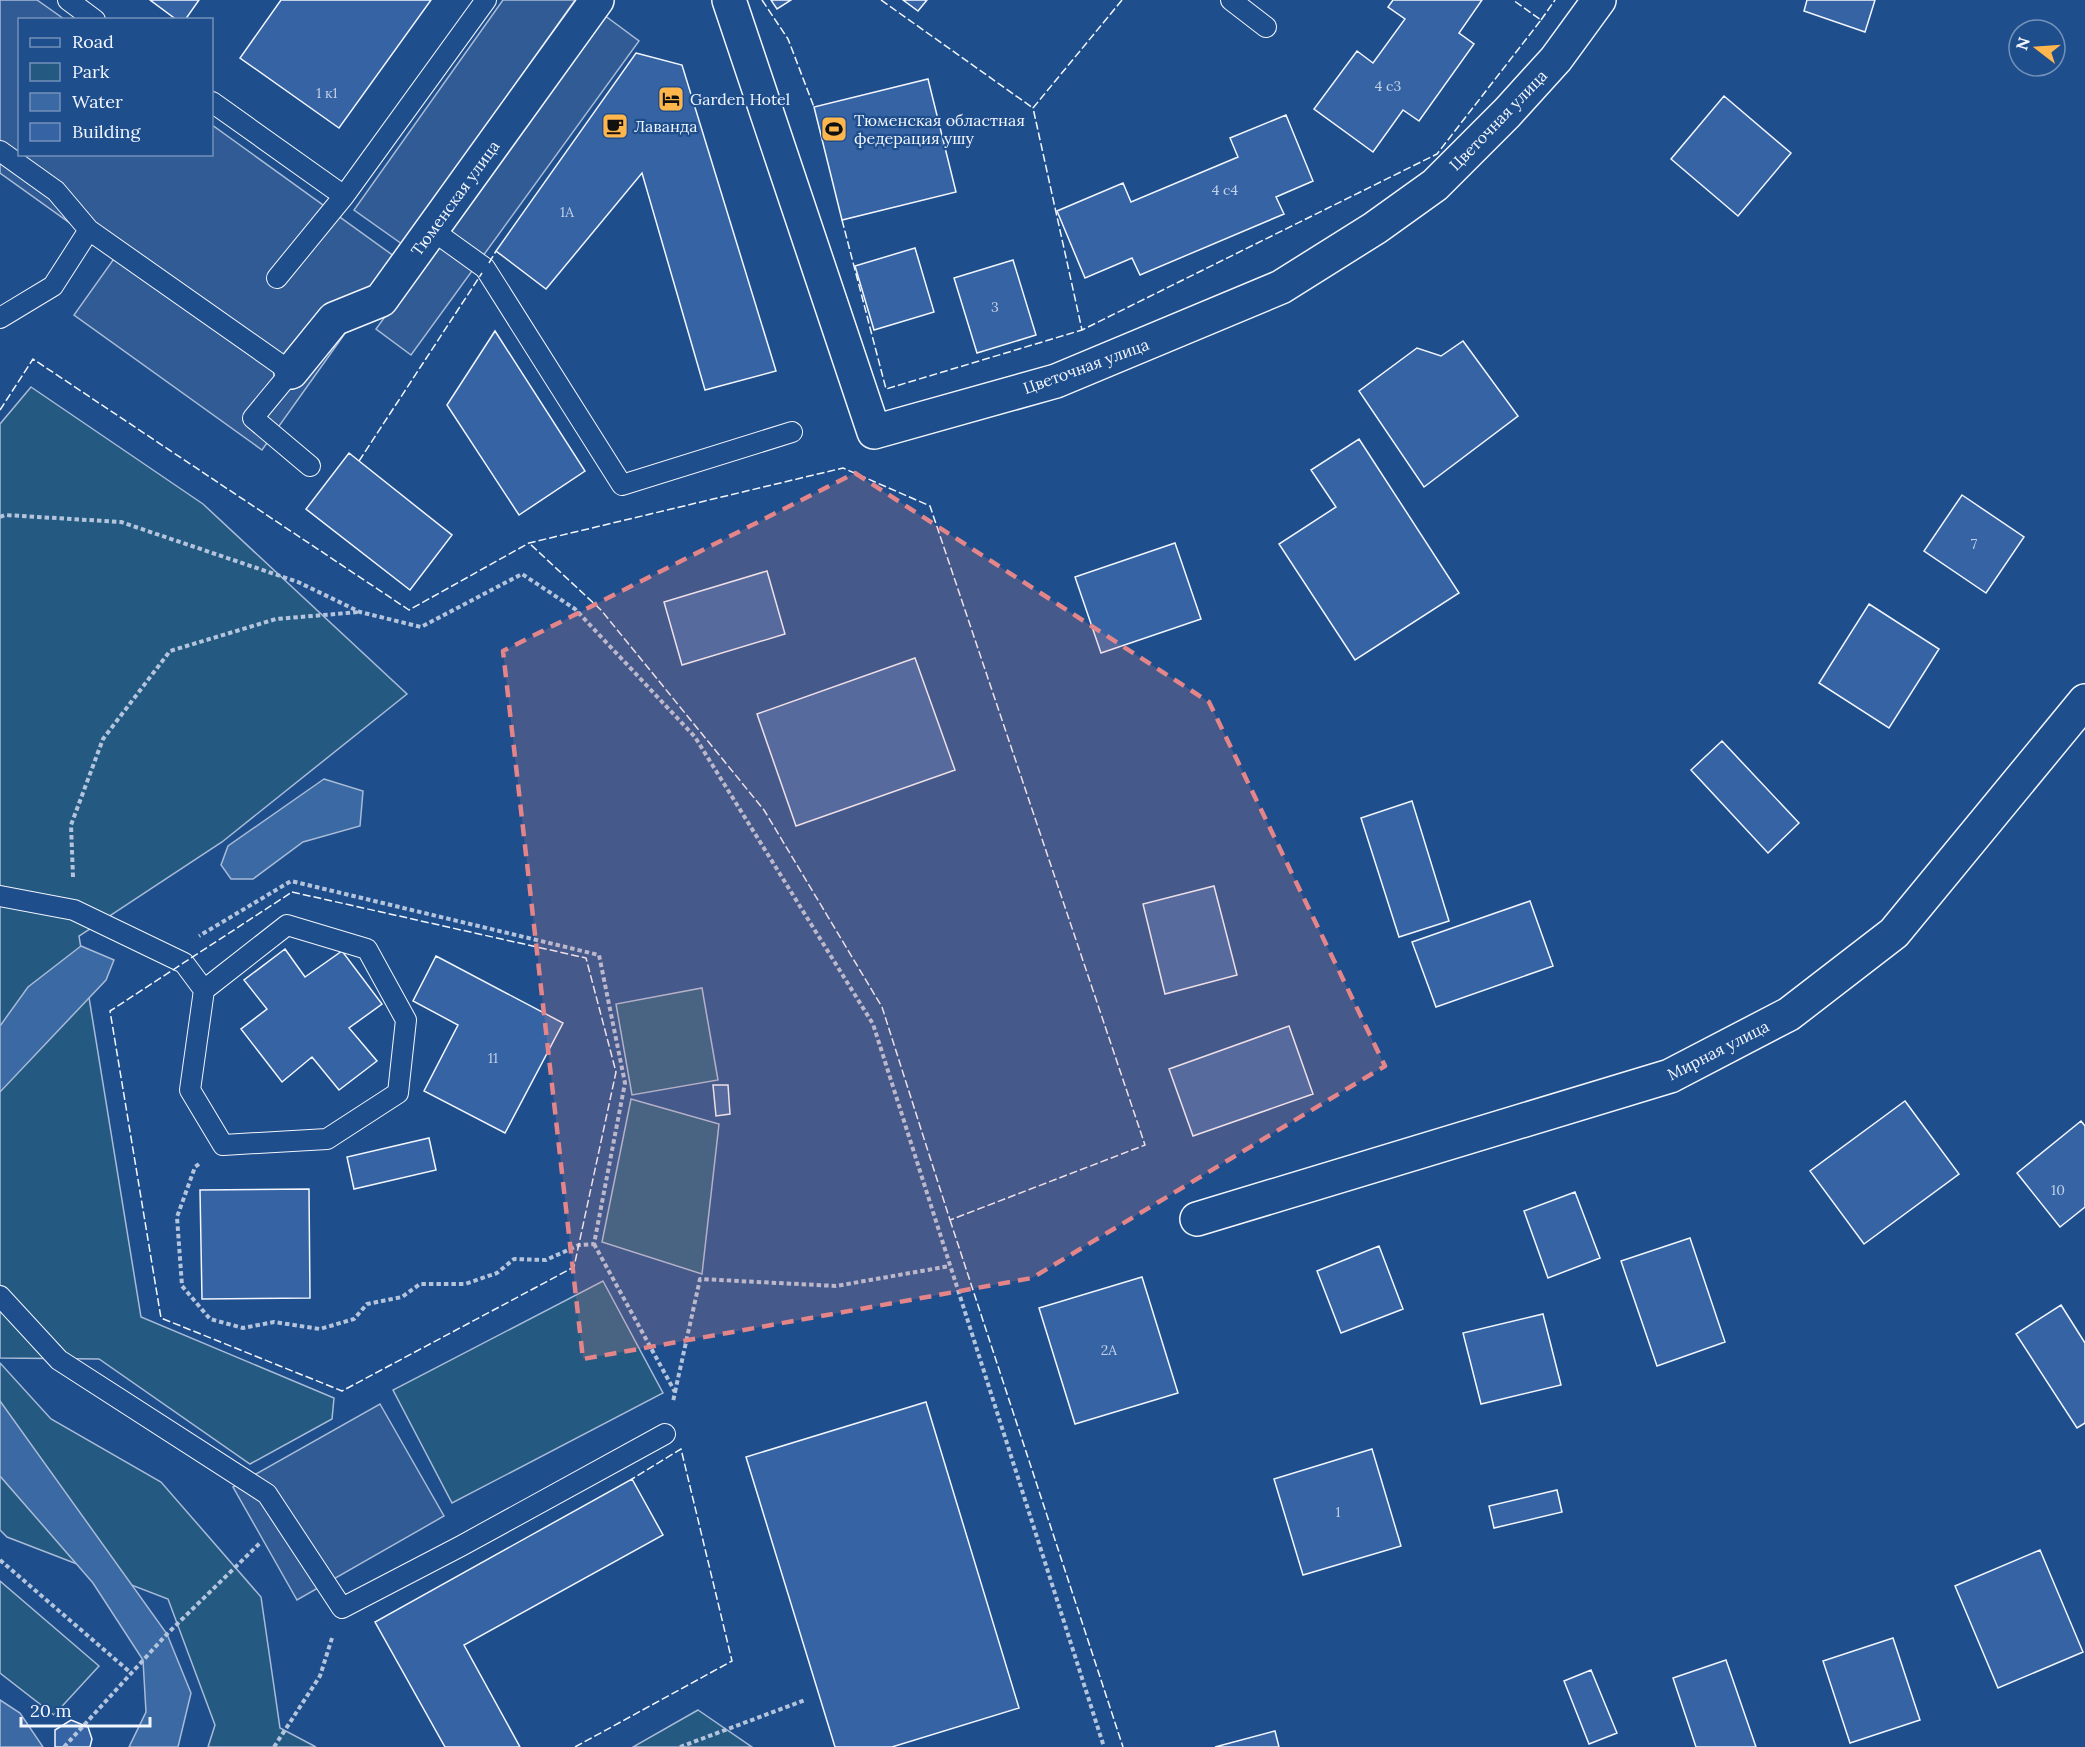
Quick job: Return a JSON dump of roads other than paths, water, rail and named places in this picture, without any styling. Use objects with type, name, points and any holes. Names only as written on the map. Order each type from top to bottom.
[{"type":"street","name":"Тюменская улица","points":[[291,372],[334,319],[381,300],[597,0]]},
{"type":"street","name":"Цветочная улица","points":[[729,0],[874,432],[1056,381],[1281,287],[1375,228],[1435,185],[1549,67],[1599,0]]},
{"type":"street","name":"Мирная улица","points":[[1197,1219],[1670,1076],[1789,1014],[1894,933],[2085,701]]},
{"type":"lane","points":[[68,0],[92,18]]},
{"type":"lane","points":[[276,278],[344,196],[486,0]]},
{"type":"lane","points":[[1231,0],[1266,27]]},
{"type":"lane","points":[[213,103],[344,196]]},
{"type":"lane","points":[[0,151],[56,191],[89,230],[291,372],[253,418],[310,466]]},
{"type":"lane","points":[[0,318],[53,286],[89,230]]},
{"type":"lane","points":[[432,230],[485,268],[622,485],[792,432]]},
{"type":"lane","points":[[0,896],[74,910],[184,963],[204,990],[190,1090],[223,1145],[327,1139],[398,1093],[406,1020],[368,949],[287,925],[204,990]]},
{"type":"lane","points":[[0,1296],[59,1360],[267,1494],[285,1518],[342,1608],[461,1546],[665,1434]]},
{"type":"water","points":[[324,779],[363,791],[360,826],[303,842],[253,879],[231,879],[221,865],[228,846]]},
{"type":"water","points":[[81,946],[114,960],[106,980],[0,1092],[0,1026],[28,987]]},
{"type":"water","points":[[0,1401],[167,1634],[191,1693],[178,1747],[129,1747],[146,1712],[143,1660],[93,1583],[0,1476]]},
{"type":"water","points":[[0,1700],[20,1713],[43,1747],[0,1747]]},
{"type":"place","name":"Garden Hotel","points":[[671,99]]},
{"type":"place","name":"Лаванда","points":[[615,126]]},
{"type":"place","name":"Тюменская областная федерация ушу","points":[[834,129]]}]
